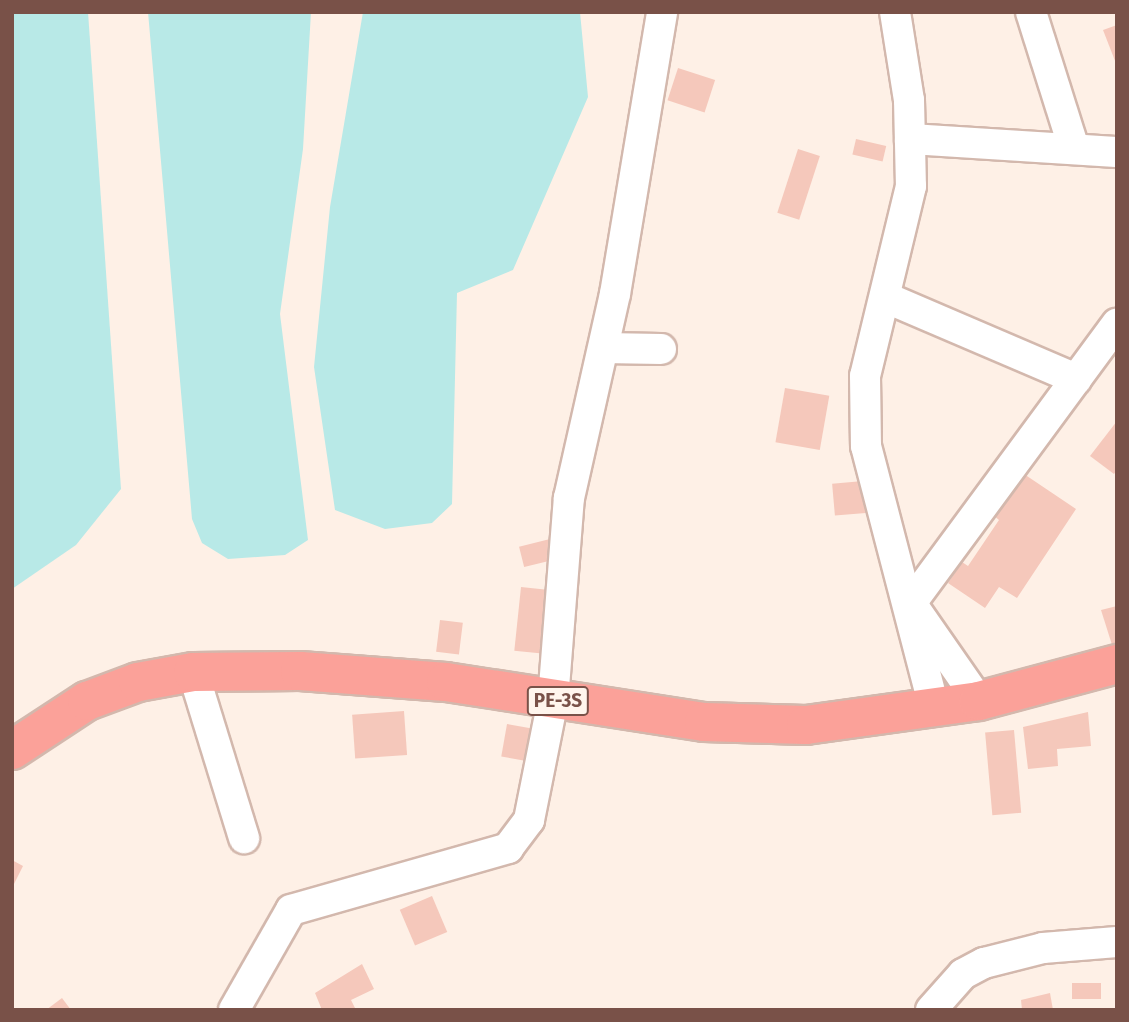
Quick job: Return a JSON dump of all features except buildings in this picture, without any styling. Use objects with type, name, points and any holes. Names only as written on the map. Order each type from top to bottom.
[{"type":"highway","name":"PE-3S","points":[[12,750],[87,701],[193,672],[300,671],[432,681],[704,722],[806,725],[935,710],[1117,664]]},
{"type":"street","points":[[234,1010],[291,910],[458,866],[521,838],[553,700],[569,498],[604,348],[662,12]]},
{"type":"street","points":[[895,12],[910,139],[911,186],[887,298],[865,376],[866,446],[911,603],[935,710]]},
{"type":"street","points":[[1031,12],[1074,148]]},
{"type":"street","points":[[910,139],[1117,152]]},
{"type":"street","points":[[887,298],[1076,379]]},
{"type":"street","points":[[911,603],[1117,324]]},
{"type":"street","points":[[604,348],[661,349]]},
{"type":"street","points":[[911,603],[979,701]]},
{"type":"street","points":[[193,672],[244,838]]},
{"type":"street","points":[[931,1010],[963,974],[984,963],[1043,948],[1117,942]]},
{"type":"water","points":[[12,12],[88,12],[121,489],[76,545],[12,589]]},
{"type":"water","points":[[148,12],[311,12],[303,149],[280,314],[308,540],[285,555],[228,559],[202,543],[192,519]]},
{"type":"water","points":[[363,12],[580,12],[588,97],[513,270],[457,293],[452,504],[432,523],[385,529],[335,510],[314,367],[330,207]]}]
